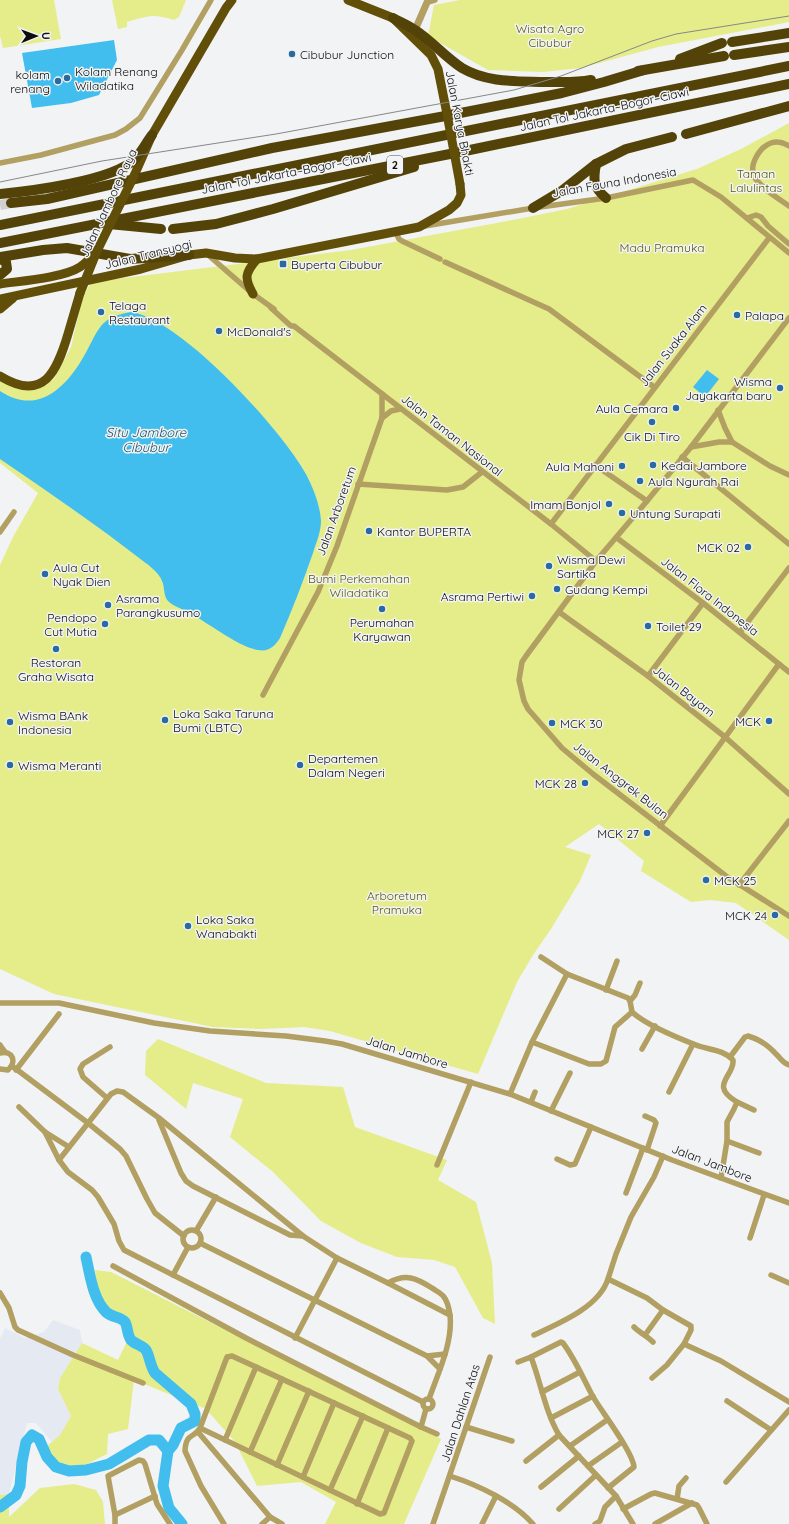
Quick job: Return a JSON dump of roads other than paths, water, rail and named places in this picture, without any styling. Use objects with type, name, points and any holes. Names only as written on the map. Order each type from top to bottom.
[{"type":"highway","name":"Jalan Jambore Raya","points":[[0,376],[14,384],[38,385],[48,378],[57,366],[62,356],[80,293],[97,251],[134,176],[152,135],[232,0]]},
{"type":"highway","points":[[348,0],[393,18],[415,30],[451,61],[464,69],[497,80],[564,82],[586,81],[729,55],[789,47]]},
{"type":"highway","name":"Jalan Karya Bhakti","points":[[393,18],[431,56],[438,69],[460,184],[461,194],[457,203],[450,210],[420,227]]},
{"type":"highway","points":[[11,203],[47,199],[272,148],[562,93],[649,69],[727,43],[789,33]]},
{"type":"highway","name":"Jalan Tol Jakarta–Bogor–Ciawi","points":[[0,225],[789,66]]},
{"type":"highway","name":"Jalan Tol Jakarta–Bogor–Ciawi","points":[[0,243],[465,151],[789,84]]},
{"type":"highway","points":[[686,134],[789,106]]},
{"type":"highway","points":[[0,194],[39,190],[100,176],[134,160],[152,135]]},
{"type":"highway","points":[[533,208],[563,190],[596,164],[626,149],[672,137]]},
{"type":"highway","points":[[173,229],[216,224],[273,209],[465,151]]},
{"type":"highway","points":[[596,164],[594,176],[595,184],[598,191],[606,198]]},
{"type":"highway","points":[[96,223],[161,229]]},
{"type":"highway","name":"Jalan Transyogi","points":[[0,299],[141,269],[189,254],[206,253],[236,258],[257,259],[396,233],[420,227]]},
{"type":"highway","points":[[0,258],[43,250],[67,248],[130,259],[189,254]]},
{"type":"highway","name":"Jalan Transyogi","points":[[0,284],[45,277],[73,270],[85,263],[97,251]]},
{"type":"highway","points":[[0,258],[6,262],[7,269],[0,275]]},
{"type":"highway","points":[[253,294],[247,284],[246,277],[250,268],[257,259]]},
{"type":"highway","points":[[0,309],[16,296]]},
{"type":"street","points":[[0,163],[41,155],[115,135],[134,124],[140,118],[211,0]]},
{"type":"street","points":[[415,30],[430,1]]},
{"type":"street","points":[[789,146],[779,143],[772,143],[766,146],[755,159],[753,172],[755,178],[760,184],[789,206]]},
{"type":"street","name":"Jalan Fauna Indonesia","points":[[420,227],[533,208],[606,198],[693,180],[721,197],[789,253]]},
{"type":"street","points":[[747,218],[756,215],[761,217],[768,226],[789,244]]},
{"type":"street","points":[[396,233],[402,241],[548,309],[654,388]]},
{"type":"street","name":"Jalan Suaka Alam","points":[[551,524],[769,238]]},
{"type":"street","name":"Jalan Taman Nasional","points":[[206,253],[253,294],[365,380],[400,409],[551,524],[596,561]]},
{"type":"street","name":"Jalan Anggrek Bulan","points":[[789,318],[691,447],[596,561],[522,662],[519,680],[526,705],[539,722],[571,756],[726,876],[789,916]]},
{"type":"street","name":"Jalan Arboretum","points":[[263,695],[318,592],[342,532],[382,418],[382,394]]},
{"type":"street","points":[[382,418],[391,411],[400,409]]},
{"type":"street","points":[[718,410],[732,442],[770,466],[789,475]]},
{"type":"street","points":[[691,447],[719,442],[732,442]]},
{"type":"street","points":[[682,457],[789,544]]},
{"type":"street","points":[[595,465],[647,501]]},
{"type":"street","points":[[358,484],[447,490],[463,487],[482,472]]},
{"type":"street","points":[[0,532],[14,512]]},
{"type":"street","name":"Jalan Flora Indonesia","points":[[616,538],[703,603],[789,672]]},
{"type":"street","points":[[740,632],[789,568]]},
{"type":"street","points":[[648,676],[703,603]]},
{"type":"street","name":"Jalan Bayam","points":[[559,612],[648,676],[725,738],[789,794]]},
{"type":"street","points":[[660,826],[779,664]]},
{"type":"street","points":[[739,884],[789,821]]},
{"type":"street","points":[[541,956],[567,974],[628,998],[632,1012],[655,1026],[693,1044],[719,1051],[730,1057],[733,1063],[724,1087],[726,1093],[737,1102],[754,1110]]},
{"type":"street","points":[[606,990],[617,961]]},
{"type":"street","points":[[510,1094],[532,1042],[567,974]]},
{"type":"street","points":[[630,1001],[635,995],[640,983]]},
{"type":"street","name":"Jalan Jambore","points":[[0,1003],[59,1003],[154,1022],[210,1031],[325,1040],[342,1044],[510,1094],[645,1149],[764,1195],[789,1203]]},
{"type":"street","points":[[532,1042],[589,1064],[601,1064],[606,1060],[615,1027],[632,1012]]},
{"type":"street","points":[[0,1069],[8,1070],[14,1068],[59,1014]]},
{"type":"street","points":[[642,1049],[655,1026]]},
{"type":"street","points":[[730,1057],[745,1037],[748,1036],[760,1041],[777,1054],[784,1063],[789,1065]]},
{"type":"street","points":[[669,1092],[693,1044]]},
{"type":"street","points":[[0,1045],[2,1053],[9,1054],[12,1057],[14,1068],[88,1123],[123,1153],[155,1214],[184,1236]]},
{"type":"street","points":[[107,1098],[83,1078],[80,1069],[83,1064],[110,1047]]},
{"type":"street","points":[[551,1111],[570,1073]]},
{"type":"street","points":[[437,1165],[471,1082]]},
{"type":"street","points":[[59,1160],[107,1098],[114,1092],[123,1092],[159,1118],[303,1236],[336,1258],[450,1315]]},
{"type":"street","points":[[531,1102],[535,1092]]},
{"type":"street","points":[[721,1178],[727,1142],[726,1122],[737,1102]]},
{"type":"street","points":[[19,1107],[45,1132],[69,1147]]},
{"type":"street","points":[[626,1193],[656,1123],[654,1120],[645,1116]]},
{"type":"street","points":[[159,1118],[186,1181],[216,1198],[290,1235],[303,1236]]},
{"type":"street","points":[[557,1159],[570,1165],[575,1164],[591,1127]]},
{"type":"street","points":[[45,1132],[59,1160],[68,1172],[92,1190],[98,1197],[114,1224],[119,1241],[124,1250],[295,1338],[426,1401],[432,1402],[432,1406],[429,1409],[426,1409]]},
{"type":"street","points":[[727,1142],[759,1153]]},
{"type":"street","points":[[534,1335],[559,1323],[594,1301],[605,1287],[631,1217],[651,1183],[663,1156]]},
{"type":"street","points":[[750,1238],[764,1195]]},
{"type":"street","points":[[196,1231],[216,1198]]},
{"type":"street","points":[[189,1231],[196,1231],[200,1235],[200,1243],[196,1247],[188,1247],[183,1241],[184,1236],[189,1231]]},
{"type":"street","points":[[200,1243],[427,1356],[440,1369]]},
{"type":"street","points":[[173,1275],[188,1247]]},
{"type":"street","points":[[295,1338],[336,1258]]},
{"type":"street","points":[[113,1266],[239,1334],[437,1434]]},
{"type":"street","points":[[771,1275],[789,1283]]},
{"type":"street","points":[[388,1283],[401,1278],[409,1278],[420,1281],[445,1298],[450,1315],[451,1331],[440,1369],[423,1406],[426,1409],[421,1427]]},
{"type":"street","points":[[608,1279],[647,1298],[663,1310],[690,1326],[691,1330],[684,1344],[667,1365],[652,1378]]},
{"type":"street","points":[[0,1293],[9,1308],[15,1327],[18,1330],[73,1356],[144,1382]]},
{"type":"street","points":[[645,1335],[663,1310]]},
{"type":"street","points":[[634,1327],[653,1342]]},
{"type":"street","points":[[518,1362],[562,1342],[567,1348],[593,1396],[622,1442],[633,1463],[634,1467],[630,1472],[608,1488]]},
{"type":"street","points":[[684,1344],[726,1364],[789,1402]]},
{"type":"street","points":[[427,1356],[445,1354]]},
{"type":"street","points":[[199,1430],[225,1440],[380,1514],[384,1513],[412,1441],[410,1438],[256,1366],[232,1356],[227,1357],[199,1430],[189,1437],[185,1451],[201,1486],[224,1524]]},
{"type":"street","name":"Jalan Dahlan Atas","points":[[433,1524],[490,1357]]},
{"type":"street","points":[[531,1357],[551,1418],[559,1435],[616,1496],[633,1524]]},
{"type":"street","points":[[225,1440],[256,1366]]},
{"type":"street","points":[[542,1392],[580,1372]]},
{"type":"street","points":[[250,1452],[282,1379]]},
{"type":"street","points":[[277,1465],[309,1391]]},
{"type":"street","points":[[551,1418],[593,1396]]},
{"type":"street","points":[[727,1401],[771,1430]]},
{"type":"street","points":[[303,1477],[334,1402]]},
{"type":"street","points":[[726,1482],[789,1410]]},
{"type":"street","points":[[330,1490],[362,1416]]},
{"type":"street","points":[[570,1446],[607,1420]]},
{"type":"street","points":[[466,1427],[512,1441]]},
{"type":"street","points":[[357,1504],[388,1428]]},
{"type":"street","points":[[199,1430],[270,1517],[282,1524]]},
{"type":"street","points":[[526,1461],[559,1435]]},
{"type":"street","points":[[588,1466],[622,1442]]},
{"type":"street","points":[[541,1487],[579,1456]]},
{"type":"street","points":[[115,1524],[115,1515],[108,1476],[135,1461],[143,1460],[157,1504],[170,1524]]},
{"type":"street","points":[[559,1509],[596,1475]]},
{"type":"street","points":[[450,1476],[460,1479],[512,1505],[533,1524]]},
{"type":"street","points":[[677,1499],[679,1486],[686,1478]]},
{"type":"street","points":[[623,1508],[652,1493],[692,1503],[700,1508],[707,1524]]},
{"type":"street","points":[[115,1515],[155,1496]]},
{"type":"street","points":[[482,1524],[496,1496]]},
{"type":"street","points":[[599,1523],[605,1507],[616,1496]]},
{"type":"street","points":[[655,1524],[692,1503]]},
{"type":"street","points":[[262,1524],[270,1517]]},
{"type":"water","name":"Kolam Renang Wiladatika","points":[[114,40],[117,60],[99,95],[71,103],[32,108],[22,53]]},
{"type":"water","name":"Situ Jambore Cibubur","points":[[131,312],[152,319],[176,334],[229,380],[277,433],[307,476],[314,492],[318,503],[321,521],[318,537],[280,638],[274,646],[268,649],[258,650],[241,644],[194,615],[172,604],[166,599],[163,583],[157,572],[90,522],[0,459],[0,391],[13,398],[26,401],[49,395],[59,388],[77,368],[101,326],[114,316]]},
{"type":"water","points":[[707,370],[719,379],[705,397],[693,387]]},
{"type":"waterway","points":[[86,1257],[95,1294],[102,1307],[108,1314],[125,1322],[131,1340],[146,1350],[155,1373],[191,1404],[195,1414],[195,1421],[181,1428],[173,1445],[168,1451],[163,1486],[169,1508],[182,1524]]},
{"type":"waterway","points":[[0,1507],[16,1495],[20,1486],[22,1462],[26,1442],[32,1435],[39,1439],[47,1457],[56,1467],[69,1471],[86,1470],[109,1464],[149,1440],[159,1440],[168,1451]]},
{"type":"tunnel","points":[[0,205],[11,203]]},
{"type":"tram line","points":[[0,182],[102,161],[276,134],[514,90],[561,76],[652,41],[676,34],[789,16]]},
{"type":"place","name":"Cibubur Junction","points":[[292,54]]},
{"type":"place","name":"Kolam Renang Wiladatika","points":[[67,78]]},
{"type":"place","name":"kolam renang","points":[[58,81]]},
{"type":"place","name":"Buperta Cibubur","points":[[283,264]]},
{"type":"place","name":"Telaga Restaurant","points":[[101,312]]},
{"type":"place","name":"Palapa","points":[[737,315]]},
{"type":"place","name":"McDonald's","points":[[219,331]]},
{"type":"place","name":"Wisma Jayakarta baru","points":[[780,388]]},
{"type":"place","name":"Aula Cemara","points":[[676,408]]},
{"type":"place","name":"Cik Di Tiro","points":[[652,422]]},
{"type":"place","name":"Kedai Jambore","points":[[653,465]]},
{"type":"place","name":"Aula Mahoni","points":[[622,466]]},
{"type":"place","name":"Aula Ngurah Rai","points":[[640,481]]},
{"type":"place","name":"Imam Bonjol","points":[[609,504]]},
{"type":"place","name":"Untung Surapati","points":[[622,513]]},
{"type":"place","name":"Kantor BUPERTA","points":[[369,531]]},
{"type":"place","name":"MCK 02","points":[[748,547]]},
{"type":"place","name":"Wisma Dewi Sartika","points":[[549,566]]},
{"type":"place","name":"Aula Cut Nyak Dien","points":[[45,574]]},
{"type":"place","name":"Gudang Kempi","points":[[557,589]]},
{"type":"place","name":"Asrama Pertiwi","points":[[532,596]]},
{"type":"place","name":"Asrama Parangkusumo","points":[[108,605]]},
{"type":"place","name":"Perumahan Karyawan","points":[[382,609]]},
{"type":"place","name":"Pendopo Cut Mutia","points":[[105,624]]},
{"type":"place","name":"Toilet 29","points":[[648,626]]},
{"type":"place","name":"Restoran Graha Wisata","points":[[56,649]]},
{"type":"place","name":"Loka Saka Taruna Bumi (LBTC)","points":[[165,720]]},
{"type":"place","name":"MCK","points":[[769,721]]},
{"type":"place","name":"Wisma BAnk Indonesia","points":[[10,722]]},
{"type":"place","name":"MCK 30","points":[[552,723]]},
{"type":"place","name":"Wisma Meranti","points":[[10,765]]},
{"type":"place","name":"Departemen Dalam Negeri","points":[[300,765]]},
{"type":"place","name":"MCK 28","points":[[585,783]]},
{"type":"place","name":"MCK 27","points":[[647,833]]},
{"type":"place","name":"MCK 25","points":[[706,880]]},
{"type":"place","name":"MCK 24","points":[[775,915]]},
{"type":"place","name":"Loka Saka Wanabakti","points":[[188,926]]},
{"type":"park label","name":"Wisata Agro Cibubur","points":[[550,35]]},
{"type":"park label","name":"Taman Lalulintas","points":[[756,180]]},
{"type":"park label","name":"Madu Pramuka","points":[[662,247]]},
{"type":"park label","name":"Bumi Perkemahan Wiladatika","points":[[359,585]]},
{"type":"park label","name":"Arboretum Pramuka","points":[[397,902]]}]
